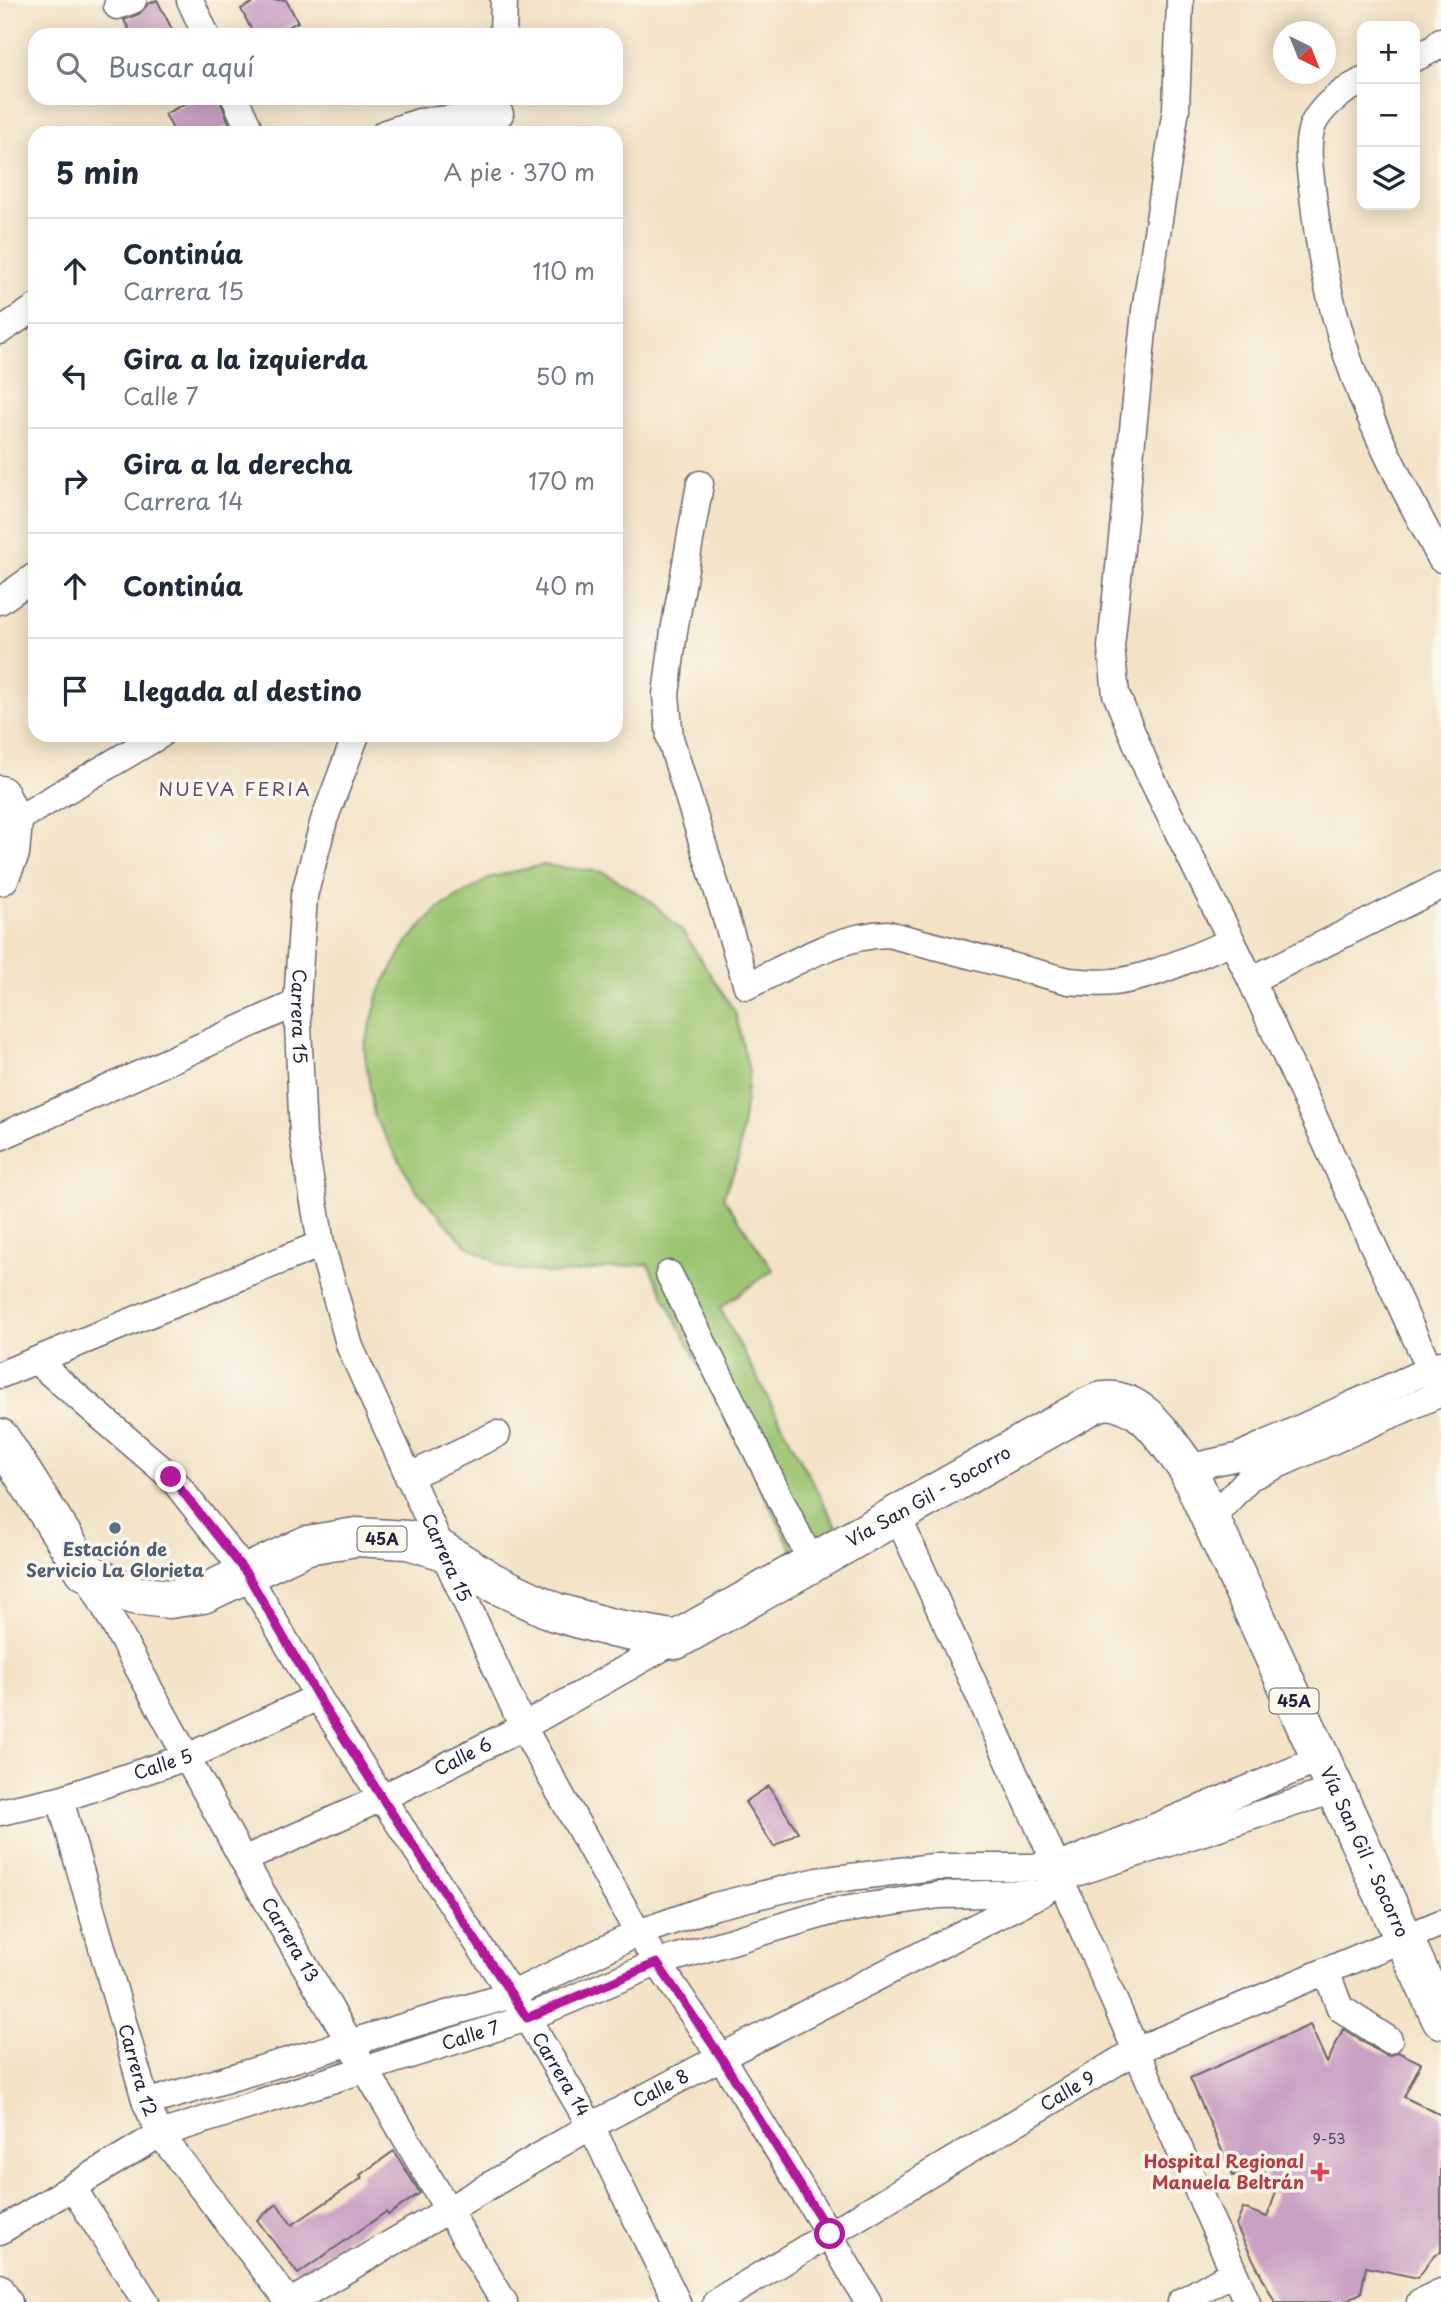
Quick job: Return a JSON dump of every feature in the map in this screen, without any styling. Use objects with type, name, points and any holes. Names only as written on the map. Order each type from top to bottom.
[{"type":"highway","points":[[0,876],[10,853],[6,808]]},
{"type":"highway","name":"Vía San Gil - Socorro","points":[[676,1640],[1102,1401],[1122,1402],[1150,1420],[1188,1468],[1441,2018]]},
{"type":"highway","points":[[0,1438],[85,1572]]},
{"type":"highway","name":"45A","points":[[85,1572],[133,1595],[169,1599],[203,1594],[307,1545],[356,1537],[408,1540],[441,1550],[492,1582],[555,1612],[612,1628],[676,1640]]},
{"type":"street","points":[[190,0],[203,28]]},
{"type":"street","points":[[503,28],[504,0]]},
{"type":"street","points":[[1180,0],[1176,109],[1144,311],[1111,647],[1116,694],[1148,771],[1435,1366],[1441,1393],[1250,1477],[1211,1519]]},
{"type":"street","points":[[1420,56],[1435,48],[1441,41]]},
{"type":"street","points":[[1357,84],[1339,95],[1323,110],[1313,126],[1309,145],[1318,244],[1341,341],[1370,418],[1441,559]]},
{"type":"street","points":[[238,105],[248,126]]},
{"type":"street","points":[[407,126],[419,122],[499,115]]},
{"type":"street","points":[[0,331],[28,313]]},
{"type":"street","points":[[700,484],[674,631],[666,695],[667,715],[670,738],[747,986],[831,946],[873,934],[888,934],[1069,981],[1095,983],[1115,982],[1147,974],[1231,942]]},
{"type":"street","points":[[0,601],[28,581]]},
{"type":"street","points":[[6,808],[145,742]]},
{"type":"street","name":"Carrera 15","points":[[353,742],[324,820],[304,896],[296,1003],[303,1136],[321,1244],[350,1347],[523,1727],[638,1933],[721,2057],[830,2234],[868,2302]]},
{"type":"street","points":[[1251,980],[1441,886]]},
{"type":"street","points":[[0,1137],[296,1003]]},
{"type":"street","points":[[0,1375],[321,1244]]},
{"type":"street","points":[[669,1274],[812,1563]]},
{"type":"street","name":"Carrera 14","points":[[36,1361],[171,1477],[247,1574],[318,1697],[527,2018],[591,2126],[677,2302]]},
{"type":"street","points":[[1188,1468],[1237,1457],[1435,1366]]},
{"type":"street","points":[[408,1477],[497,1434]]},
{"type":"street","points":[[897,1515],[1053,1880],[1137,2050],[1247,2302]]},
{"type":"street","name":"Carrera 13","points":[[85,1572],[243,1860],[504,2302]]},
{"type":"street","name":"Calle 6","points":[[243,1860],[382,1798],[523,1727],[676,1640]]},
{"type":"street","name":"Calle 5","points":[[0,1812],[60,1799],[187,1757],[318,1697]]},
{"type":"street","points":[[146,2103],[511,1994],[638,1933],[715,1906],[818,1881],[933,1867],[1053,1880],[1328,1774]]},
{"type":"street","name":"Carrera 12","points":[[60,1799],[146,2103],[160,2134],[290,2302]]},
{"type":"street","name":"Calle 7","points":[[0,2231],[160,2134],[527,2018],[657,1963],[830,1912],[1053,1880]]},
{"type":"street","name":"Calle 8","points":[[290,2302],[591,2126],[1053,1880]]},
{"type":"street","points":[[818,1881],[830,1912]]},
{"type":"street","name":"Calle 9","points":[[716,2302],[1137,2050],[1441,1923]]},
{"type":"street","points":[[1326,1971],[1340,2008],[1389,2040]]},
{"type":"street","points":[[73,2188],[146,2302]]},
{"type":"street","points":[[1181,2302],[1233,2272]]},
{"type":"street","points":[[0,2287],[9,2302]]},
{"type":"street","points":[[1420,2302],[1441,2292]]},
{"type":"green space","points":[[542,865],[603,872],[648,899],[683,932],[735,1012],[749,1071],[738,1161],[723,1197],[773,1270],[720,1308],[837,1528],[795,1556],[648,1264],[555,1274],[505,1268],[465,1244],[417,1191],[374,1117],[364,1048],[380,990],[407,942],[439,908],[492,877]]},
{"type":"building","points":[[157,0],[171,28],[128,28],[124,20],[139,14],[148,4]]},
{"type":"building","points":[[258,0],[286,0],[298,22],[286,28],[250,28],[241,9]]},
{"type":"building","points":[[182,105],[222,105],[230,125],[171,126],[165,114]]},
{"type":"building","points":[[769,1786],[798,1832],[774,1847],[745,1802]]},
{"type":"building","name":"Hospital Regional Manuela Beltrán","points":[[1310,2025],[1327,2063],[1343,2029],[1381,2053],[1389,2056],[1398,2052],[1421,2063],[1404,2097],[1441,2115],[1441,2252],[1434,2255],[1418,2278],[1366,2267],[1361,2293],[1343,2302],[1275,2302],[1236,2226],[1243,2208],[1267,2217],[1275,2195],[1261,2164],[1233,2176],[1190,2078]]},
{"type":"building","points":[[394,2151],[420,2193],[388,2215],[386,2212],[298,2274],[257,2220],[277,2204],[292,2225],[362,2178],[360,2175]]},
{"type":"place","name":"Estación de Servicio La Glorieta","points":[[115,1528]]},
{"type":"place","name":"Hospital Regional Manuela Beltrán","points":[[1320,2172]]},
{"type":"district","name":"NUEVA FERIA","points":[[235,789]]},
{"type":"route","points":[[171,1477],[247,1574],[318,1697],[527,2018],[657,1963],[721,2057],[830,2234]]}]
